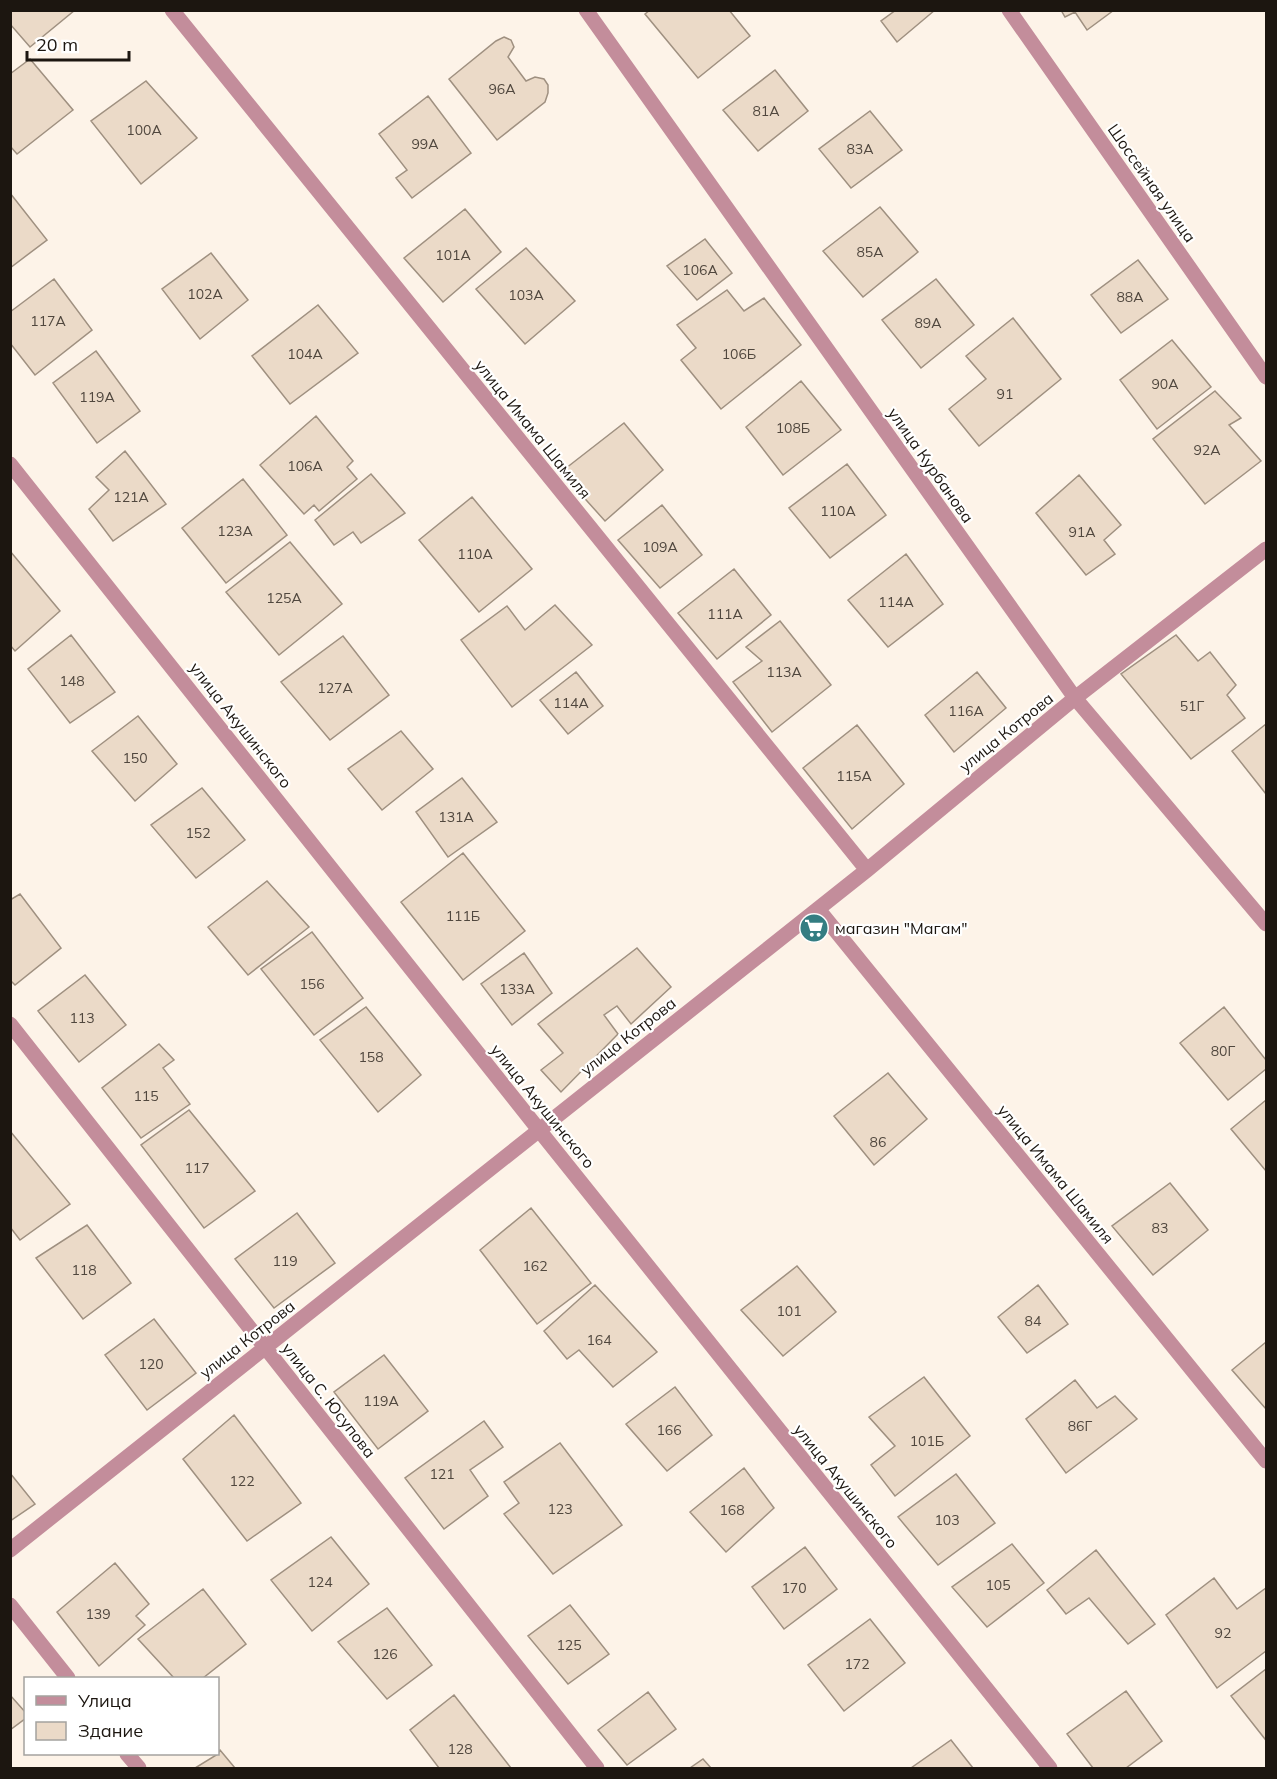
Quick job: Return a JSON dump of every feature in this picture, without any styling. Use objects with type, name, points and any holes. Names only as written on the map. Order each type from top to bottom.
[{"type":"street","name":"улица Имама Шамиля","points":[[172,10],[867,870]]},
{"type":"street","name":"улица Курбанова","points":[[586,10],[1075,698],[1266,924]]},
{"type":"street","name":"Шоссейная улица","points":[[1009,10],[1266,376]]},
{"type":"street","name":"улица Акушинского","points":[[10,464],[1050,1768]]},
{"type":"street","name":"улица Котрова","points":[[10,1550],[867,870],[1075,698],[1266,549]]},
{"type":"street","name":"улица Имама Шамиля","points":[[818,909],[1266,1461]]},
{"type":"street","name":"улица С. Юсупова","points":[[10,1024],[597,1768]]},
{"type":"street","points":[[10,1605],[68,1677]]},
{"type":"street","points":[[128,1755],[139,1768]]},
{"type":"building","points":[[10,10],[75,10],[30,47],[10,24]]},
{"type":"building","points":[[650,10],[729,10],[750,36],[698,78],[645,14]]},
{"type":"building","points":[[896,10],[935,10],[897,42],[881,21]]},
{"type":"building","points":[[1061,10],[1114,10],[1087,30],[1075,12],[1065,17]]},
{"type":"building","points":[[504,37],[511,40],[514,47],[508,57],[526,81],[535,77],[544,79],[548,85],[548,93],[545,102],[497,140],[449,79]]},
{"type":"building","points":[[30,59],[73,110],[17,154],[10,146],[10,74]]},
{"type":"building","points":[[775,70],[808,111],[758,151],[723,110]]},
{"type":"building","points":[[146,81],[197,138],[141,184],[91,121]]},
{"type":"building","points":[[428,96],[471,153],[412,198],[396,178],[407,170],[379,134]]},
{"type":"building","points":[[870,111],[902,150],[851,188],[819,149]]},
{"type":"building","points":[[10,193],[47,240],[10,268]]},
{"type":"building","points":[[880,207],[918,252],[863,297],[823,251]]},
{"type":"building","points":[[465,209],[501,252],[443,302],[404,258]]},
{"type":"building","points":[[705,239],[732,273],[697,300],[667,266]]},
{"type":"building","points":[[526,248],[575,301],[525,344],[476,289]]},
{"type":"building","points":[[211,253],[248,300],[200,339],[162,289]]},
{"type":"building","points":[[1138,260],[1168,299],[1121,333],[1091,295]]},
{"type":"building","points":[[54,279],[92,330],[35,375],[10,343],[10,312]]},
{"type":"building","points":[[936,279],[974,325],[921,368],[882,320]]},
{"type":"building","points":[[727,290],[744,311],[764,298],[801,345],[721,409],[681,360],[696,348],[677,325]]},
{"type":"building","points":[[318,305],[358,353],[290,404],[252,356]]},
{"type":"building","points":[[1013,318],[1061,379],[979,446],[949,409],[986,379],[966,356]]},
{"type":"building","points":[[1172,340],[1211,387],[1157,429],[1120,380]]},
{"type":"building","points":[[96,351],[140,411],[97,443],[53,383]]},
{"type":"building","points":[[801,381],[841,430],[783,475],[746,427]]},
{"type":"building","points":[[1215,391],[1241,418],[1229,425],[1261,461],[1205,504],[1153,439]]},
{"type":"building","points":[[316,416],[353,461],[347,467],[357,479],[319,511],[314,505],[304,514],[260,465]]},
{"type":"building","points":[[624,423],[663,470],[605,521],[561,472]]},
{"type":"building","points":[[125,451],[166,504],[113,541],[89,509],[109,490],[96,477]]},
{"type":"building","points":[[847,464],[886,515],[830,558],[789,508]]},
{"type":"building","points":[[371,474],[405,513],[361,543],[353,532],[334,545],[315,520]]},
{"type":"building","points":[[1079,475],[1121,525],[1104,540],[1115,554],[1086,575],[1036,513]]},
{"type":"building","points":[[243,479],[287,535],[226,583],[182,528]]},
{"type":"building","points":[[472,497],[532,569],[479,612],[419,540]]},
{"type":"building","points":[[662,505],[702,555],[660,588],[618,540]]},
{"type":"building","points":[[290,542],[342,604],[279,655],[226,592]]},
{"type":"building","points":[[10,551],[60,611],[15,651],[10,645]]},
{"type":"building","points":[[906,554],[943,604],[888,647],[848,600]]},
{"type":"building","points":[[734,569],[771,615],[717,659],[678,613]]},
{"type":"building","points":[[555,605],[592,645],[512,707],[461,640],[507,606],[525,630]]},
{"type":"building","points":[[780,621],[831,685],[772,732],[733,682],[762,661],[746,647]]},
{"type":"building","points":[[71,635],[115,692],[70,723],[28,669]]},
{"type":"building","points":[[1176,635],[1198,661],[1210,652],[1236,685],[1227,695],[1245,718],[1191,759],[1121,674]]},
{"type":"building","points":[[343,636],[389,695],[330,740],[281,682]]},
{"type":"building","points":[[576,672],[603,706],[568,734],[540,700]]},
{"type":"building","points":[[977,672],[1006,708],[954,752],[925,715]]},
{"type":"building","points":[[138,716],[177,764],[135,801],[92,751]]},
{"type":"building","points":[[1266,724],[1266,794],[1232,751]]},
{"type":"building","points":[[857,725],[904,784],[852,829],[803,768]]},
{"type":"building","points":[[401,731],[433,769],[382,810],[348,769]]},
{"type":"building","points":[[462,778],[497,822],[448,857],[416,812]]},
{"type":"building","points":[[202,788],[245,840],[196,878],[151,825]]},
{"type":"building","points":[[463,853],[525,931],[463,980],[401,902]]},
{"type":"building","points":[[267,881],[309,927],[248,975],[208,927]]},
{"type":"building","points":[[20,894],[61,948],[15,985],[10,980],[10,900]]},
{"type":"building","points":[[312,932],[363,998],[314,1035],[261,969]]},
{"type":"building","points":[[637,948],[671,987],[631,1024],[617,1006],[604,1015],[618,1034],[561,1092],[541,1070],[563,1053],[538,1024]]},
{"type":"building","points":[[524,953],[552,993],[512,1025],[481,984]]},
{"type":"building","points":[[85,975],[126,1025],[79,1062],[38,1011]]},
{"type":"building","points":[[366,1007],[421,1075],[378,1112],[320,1040]]},
{"type":"building","points":[[1224,1007],[1266,1060],[1266,1069],[1228,1100],[1180,1043]]},
{"type":"building","points":[[159,1044],[174,1060],[163,1068],[190,1104],[141,1138],[102,1088]]},
{"type":"building","points":[[888,1073],[927,1119],[874,1165],[834,1116]]},
{"type":"building","points":[[1266,1100],[1266,1171],[1231,1129]]},
{"type":"building","points":[[189,1110],[255,1191],[204,1228],[141,1145]]},
{"type":"building","points":[[10,1131],[70,1204],[20,1240],[10,1227]]},
{"type":"building","points":[[1170,1183],[1208,1230],[1153,1275],[1112,1226]]},
{"type":"building","points":[[531,1208],[591,1283],[537,1324],[480,1250]]},
{"type":"building","points":[[297,1213],[335,1263],[274,1308],[235,1259]]},
{"type":"building","points":[[87,1225],[131,1283],[83,1319],[36,1258]]},
{"type":"building","points":[[797,1266],[836,1312],[783,1356],[741,1310]]},
{"type":"building","points":[[595,1285],[657,1352],[613,1387],[579,1350],[567,1359],[544,1331]]},
{"type":"building","points":[[1038,1285],[1068,1324],[1027,1353],[998,1317]]},
{"type":"building","points":[[154,1319],[196,1373],[147,1410],[105,1355]]},
{"type":"building","points":[[1266,1342],[1266,1409],[1232,1370]]},
{"type":"building","points":[[384,1355],[428,1411],[378,1449],[334,1392]]},
{"type":"building","points":[[924,1377],[970,1436],[895,1496],[871,1465],[895,1446],[869,1417]]},
{"type":"building","points":[[1075,1380],[1097,1408],[1115,1396],[1137,1419],[1066,1473],[1026,1419]]},
{"type":"building","points":[[675,1387],[712,1435],[667,1471],[626,1424]]},
{"type":"building","points":[[234,1415],[301,1503],[247,1541],[183,1459]]},
{"type":"building","points":[[484,1421],[503,1447],[470,1470],[488,1496],[444,1529],[405,1478]]},
{"type":"building","points":[[560,1443],[622,1525],[553,1574],[504,1514],[519,1503],[504,1482]]},
{"type":"building","points":[[744,1468],[774,1508],[726,1552],[690,1512]]},
{"type":"building","points":[[10,1473],[35,1504],[10,1521]]},
{"type":"building","points":[[956,1474],[995,1523],[938,1565],[898,1517]]},
{"type":"building","points":[[331,1537],[369,1584],[312,1631],[271,1580]]},
{"type":"building","points":[[1012,1544],[1044,1583],[987,1627],[952,1587]]},
{"type":"building","points":[[805,1547],[837,1589],[784,1629],[752,1587]]},
{"type":"building","points":[[1096,1550],[1155,1624],[1128,1644],[1089,1598],[1066,1614],[1047,1590]]},
{"type":"building","points":[[115,1563],[149,1604],[136,1616],[145,1625],[99,1666],[57,1612]]},
{"type":"building","points":[[1214,1578],[1237,1609],[1266,1588],[1266,1651],[1217,1688],[1166,1615]]},
{"type":"building","points":[[203,1589],[246,1644],[204,1677],[173,1677],[138,1639]]},
{"type":"building","points":[[570,1605],[609,1654],[568,1684],[528,1636]]},
{"type":"building","points":[[387,1608],[432,1665],[387,1699],[338,1642]]},
{"type":"building","points":[[870,1619],[905,1663],[844,1711],[808,1665]]},
{"type":"building","points":[[1266,1669],[1266,1738],[1265,1739],[1231,1696]]},
{"type":"building","points":[[1126,1691],[1162,1741],[1126,1768],[1093,1768],[1067,1734]]},
{"type":"building","points":[[648,1692],[676,1729],[627,1765],[598,1730]]},
{"type":"building","points":[[10,1695],[24,1711],[24,1720],[10,1730]]},
{"type":"building","points":[[454,1695],[511,1768],[439,1768],[410,1730]]},
{"type":"building","points":[[951,1740],[973,1768],[911,1768]]},
{"type":"building","points":[[220,1750],[235,1768],[195,1768],[219,1755]]},
{"type":"building","points":[[703,1759],[711,1768],[690,1768]]},
{"type":"place","name":"магазин \"Магам\"","points":[[814,928]]}]
